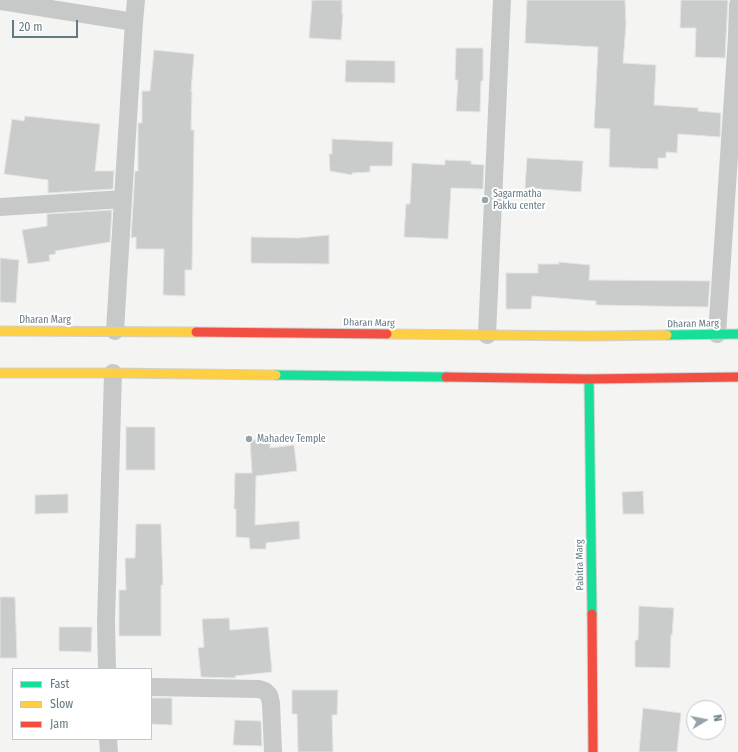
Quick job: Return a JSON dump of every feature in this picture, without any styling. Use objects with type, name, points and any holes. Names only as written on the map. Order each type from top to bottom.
[{"type":"main road","name":"Dharan Marg","points":[[0,331],[591,336],[738,334]]},
{"type":"main road","points":[[0,373],[589,378],[738,377]]},
{"type":"main road","name":"Pabitra Marg","points":[[589,378],[593,752]]},
{"type":"street","points":[[115,331],[136,0]]},
{"type":"street","points":[[487,335],[502,0]]},
{"type":"street","points":[[0,1],[134,22]]},
{"type":"street","points":[[717,334],[738,5]]},
{"type":"street","points":[[0,207],[124,199]]},
{"type":"street","points":[[107,668],[106,622],[113,373]]},
{"type":"street","points":[[152,687],[260,689],[265,691],[269,694],[271,703],[273,752]]},
{"type":"street","points":[[108,740],[109,752]]},
{"type":"building","points":[[312,0],[342,0],[343,14],[341,40],[309,38]]},
{"type":"building","points":[[527,0],[625,0],[626,24],[623,63],[656,65],[654,105],[698,108],[698,111],[721,113],[720,137],[678,134],[677,153],[666,152],[666,158],[658,158],[658,169],[609,167],[610,129],[594,128],[598,47],[525,43]]},
{"type":"building","points":[[681,0],[728,0],[725,58],[695,57],[696,28],[680,28]]},
{"type":"building","points":[[456,48],[483,48],[483,81],[481,81],[480,112],[456,111],[458,80],[455,80]]},
{"type":"building","points":[[154,50],[194,54],[191,92],[191,130],[194,130],[192,270],[185,270],[185,296],[163,295],[164,249],[136,249],[136,237],[131,238],[135,171],[138,171],[138,123],[142,123],[142,91],[150,91]]},
{"type":"building","points":[[346,60],[395,61],[395,83],[345,82]]},
{"type":"building","points":[[25,116],[100,124],[95,171],[114,171],[113,189],[48,193],[48,180],[4,174],[12,119],[24,121]]},
{"type":"building","points":[[332,139],[393,142],[392,166],[370,166],[370,172],[352,173],[352,175],[330,171],[329,154],[332,154]]},
{"type":"building","points":[[527,158],[583,161],[581,192],[525,188]]},
{"type":"building","points":[[445,160],[471,161],[471,164],[484,165],[483,189],[451,188],[448,239],[404,237],[406,204],[410,204],[412,163],[445,165]]},
{"type":"building","points":[[112,210],[110,242],[55,251],[56,254],[49,255],[50,261],[28,264],[22,230],[47,226],[47,214]]},
{"type":"building","points":[[329,235],[329,264],[251,263],[251,237],[298,238]]},
{"type":"building","points":[[0,258],[19,260],[16,303],[0,302]]},
{"type":"building","points":[[559,262],[590,265],[589,280],[710,281],[708,307],[596,305],[596,301],[532,296],[531,309],[506,309],[506,273],[538,273],[538,264],[559,264]]},
{"type":"building","points":[[126,427],[155,427],[155,470],[126,470]]},
{"type":"building","points":[[270,439],[270,448],[294,445],[297,471],[256,476],[255,525],[299,521],[300,539],[266,543],[266,549],[250,549],[249,538],[236,537],[236,509],[234,509],[235,473],[252,473],[250,440]]},
{"type":"building","points":[[643,491],[644,514],[623,514],[622,492]]},
{"type":"building","points":[[68,494],[68,513],[35,514],[35,495]]},
{"type":"building","points":[[136,524],[161,524],[163,585],[161,585],[161,636],[119,636],[119,590],[126,590],[125,558],[135,558]]},
{"type":"building","points":[[0,597],[15,597],[17,658],[0,658]]},
{"type":"building","points":[[639,606],[674,608],[670,668],[635,667],[635,640],[638,640]]},
{"type":"building","points":[[229,618],[230,630],[268,627],[272,672],[235,676],[236,678],[201,677],[198,648],[204,647],[202,619]]},
{"type":"building","points":[[59,627],[92,627],[91,652],[59,651]]},
{"type":"building","points":[[292,690],[338,690],[337,715],[332,715],[333,752],[298,752],[297,714],[292,714]]},
{"type":"building","points":[[152,698],[172,698],[172,725],[152,724]]},
{"type":"building","points":[[643,708],[681,713],[677,752],[639,752]]},
{"type":"building","points":[[235,720],[261,721],[262,746],[233,745]]},
{"type":"traffic: fast","points":[[667,335],[738,334]]},
{"type":"traffic: fast","points":[[276,375],[446,377]]},
{"type":"traffic: fast","points":[[589,379],[592,614]]},
{"type":"traffic: slow","points":[[0,331],[196,332]]},
{"type":"traffic: slow","points":[[387,334],[591,336],[667,335]]},
{"type":"traffic: slow","points":[[0,373],[276,375]]},
{"type":"traffic: jam","points":[[196,332],[387,334]]},
{"type":"traffic: jam","points":[[446,377],[589,379],[738,377]]},
{"type":"traffic: jam","points":[[592,614],[593,752]]},
{"type":"place","name":"Sagarmatha Pakku center","points":[[485,200]]},
{"type":"place","name":"Mahadev Temple","points":[[249,439]]}]
